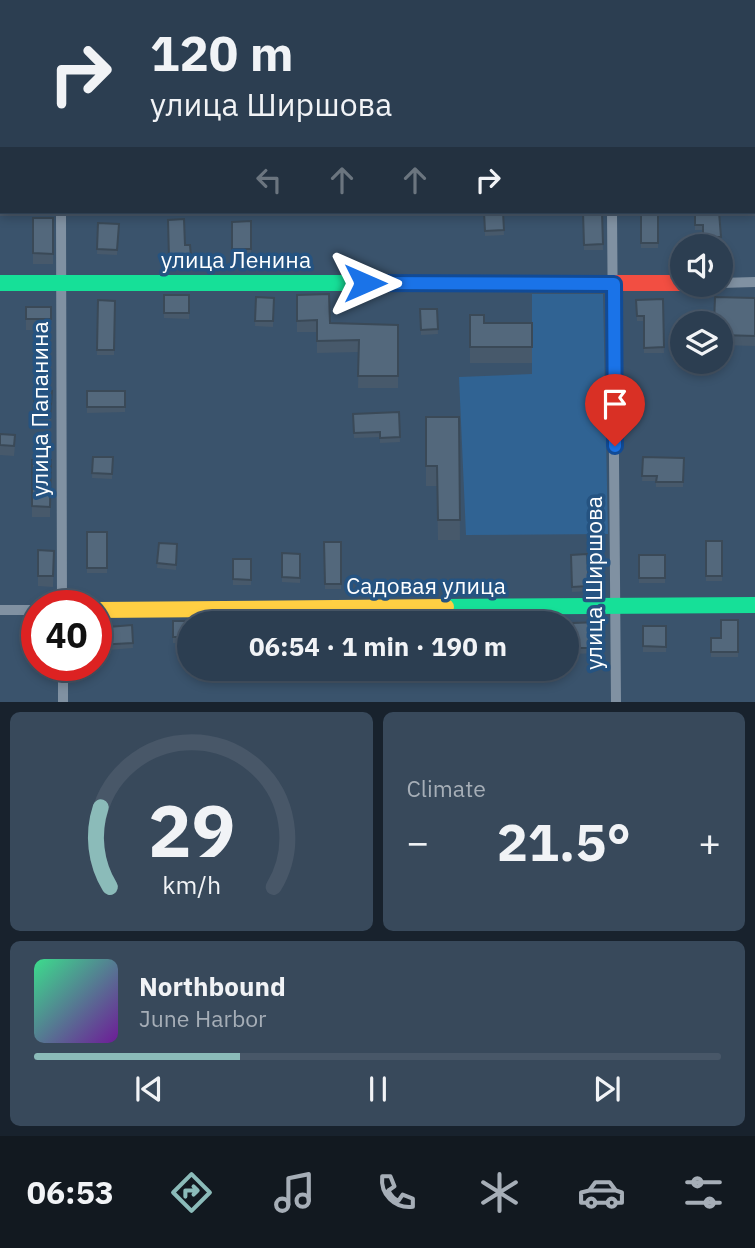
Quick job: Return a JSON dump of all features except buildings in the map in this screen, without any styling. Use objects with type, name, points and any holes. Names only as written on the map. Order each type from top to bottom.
[{"type":"street","name":"улица Папанина","points":[[61,214],[62,590]]},
{"type":"street","name":"улица Ширшова","points":[[612,214],[616,702]]},
{"type":"street","points":[[733,283],[755,282]]},
{"type":"street","name":"улица Ленина","points":[[0,283],[670,283]]},
{"type":"street","name":"Садовая улица","points":[[112,610],[755,606]]},
{"type":"street","points":[[0,610],[21,610]]},
{"type":"street","points":[[63,681],[63,702]]},
{"type":"shaded area","points":[[532,294],[603,294],[608,534],[466,535],[459,377],[532,374]]},
{"type":"traffic: fast","points":[[0,283],[395,283]]},
{"type":"traffic: fast","points":[[446,607],[755,605]]},
{"type":"traffic: slow","points":[[112,610],[446,607]]},
{"type":"traffic: jam","points":[[395,283],[670,283]]},
{"type":"route","points":[[365,283],[614,284],[615,446]]}]
